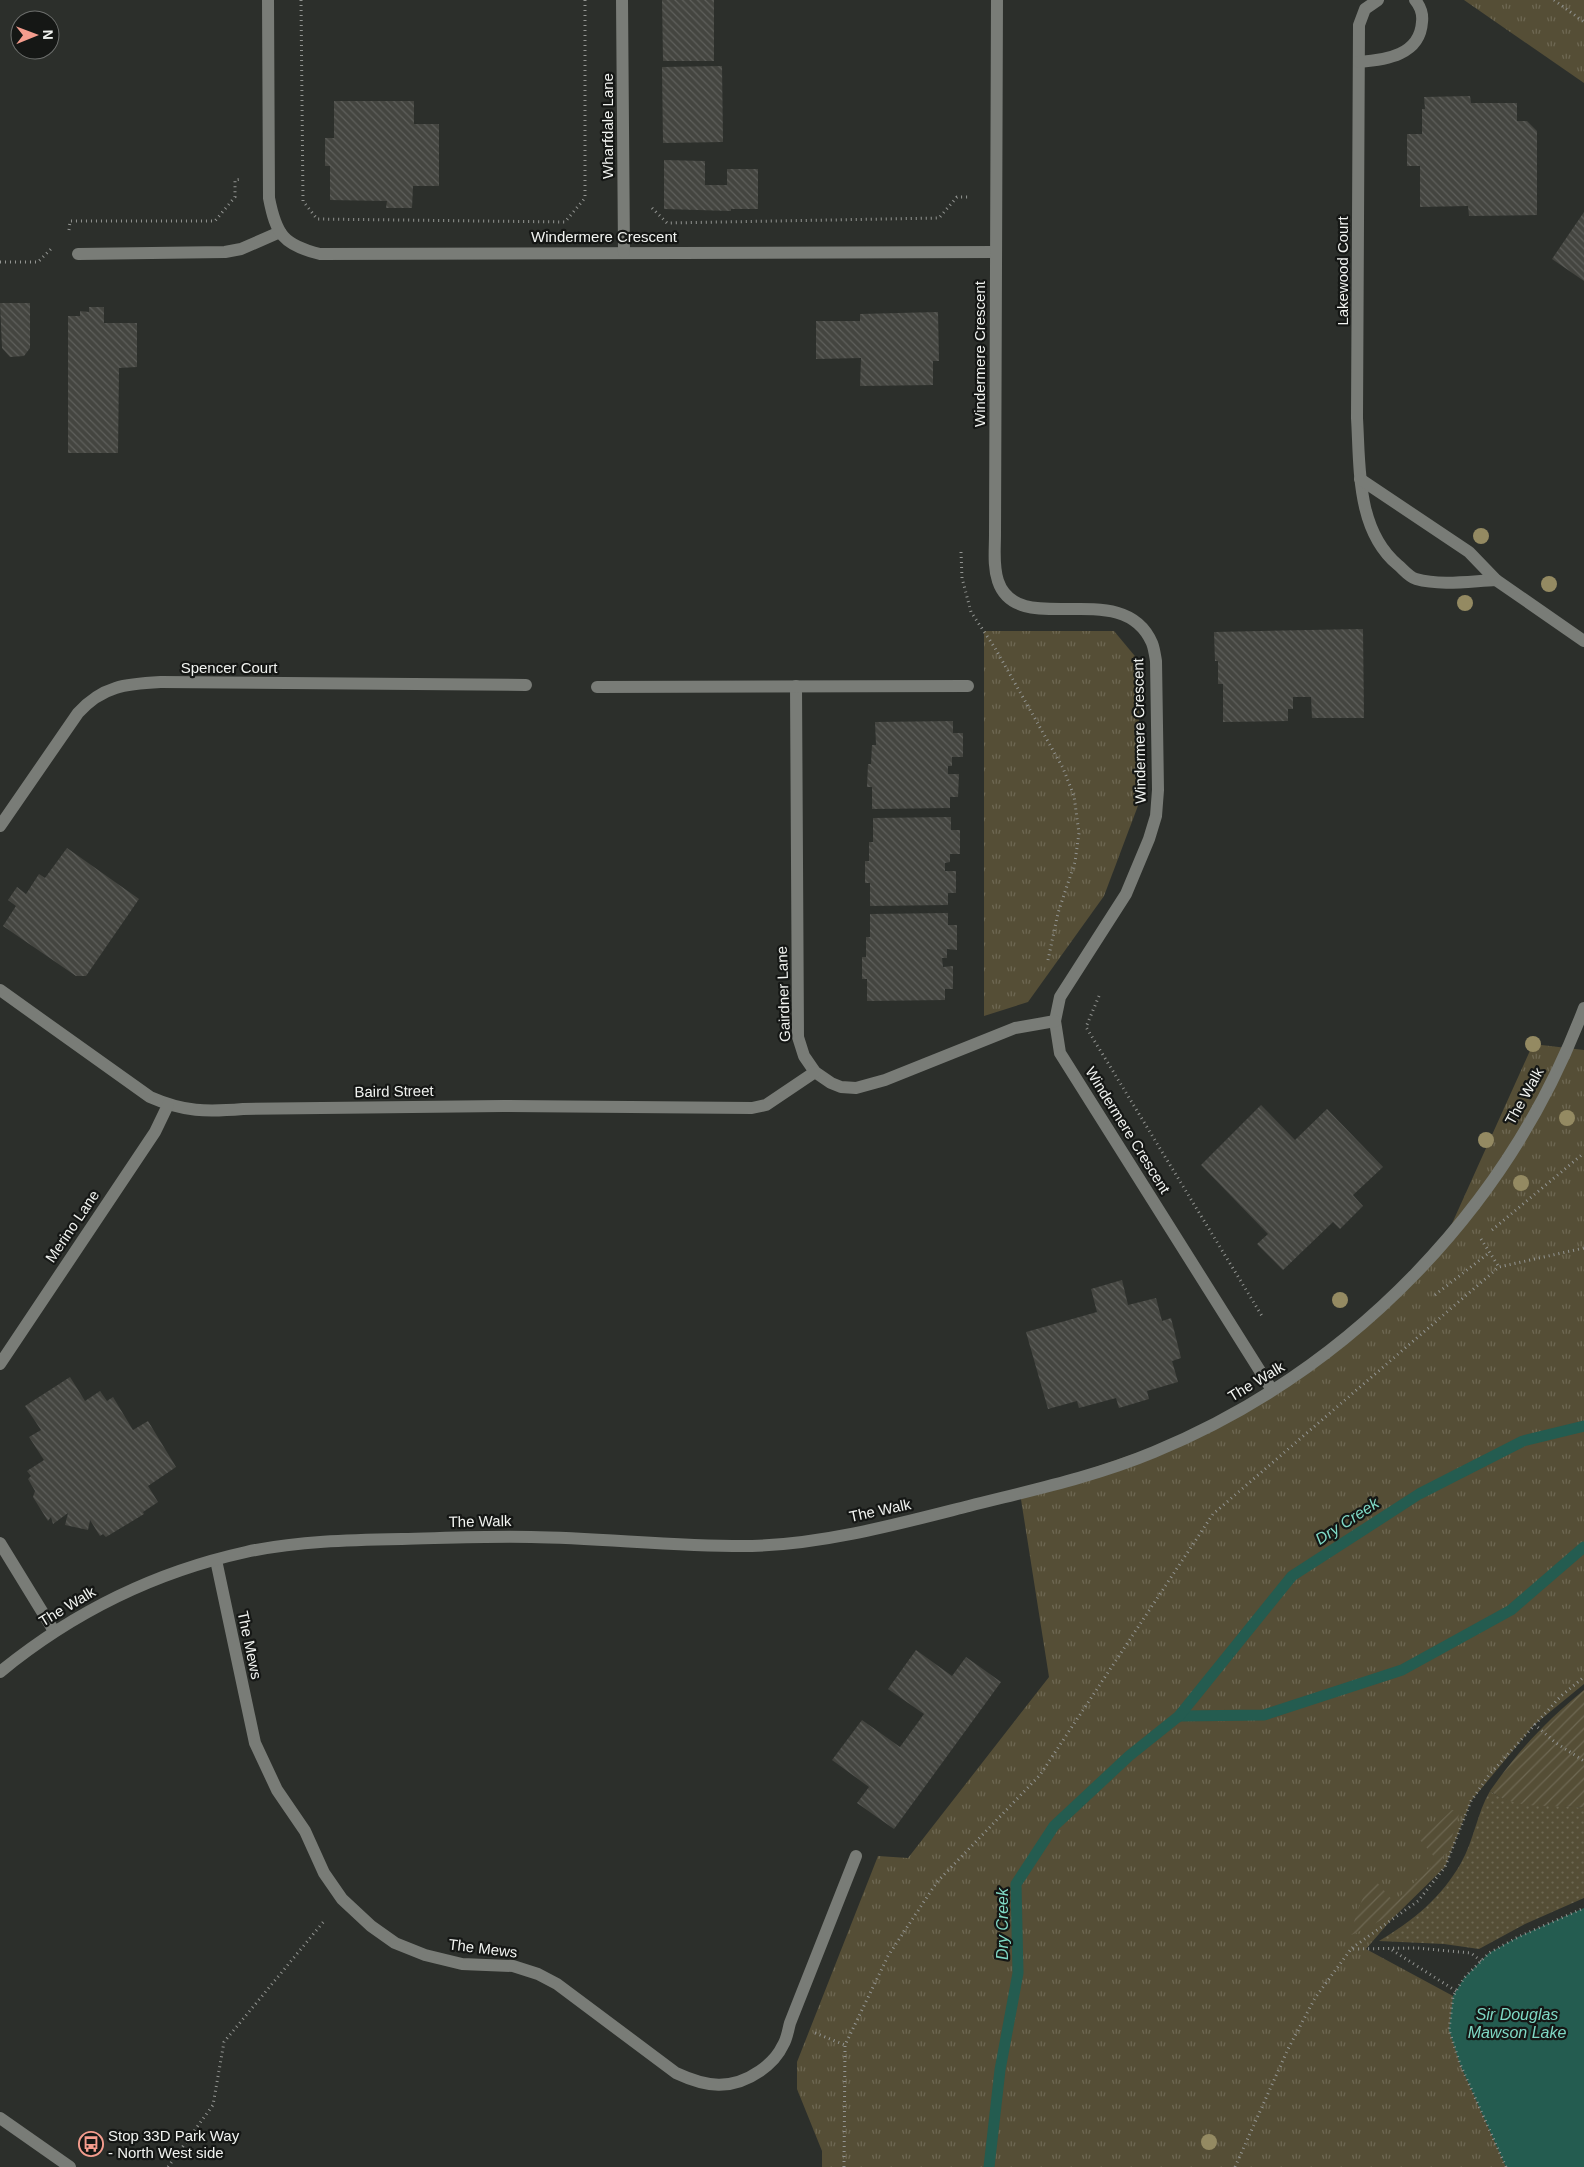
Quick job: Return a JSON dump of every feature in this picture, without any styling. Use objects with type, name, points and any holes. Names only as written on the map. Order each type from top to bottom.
[{"type":"street","name":"Windermere Crescent","points":[[268,0],[268,198],[274,224],[285,239],[301,249],[320,254],[996,252]]},
{"type":"street","name":"Wharfdale Lane","points":[[622,0],[624,252]]},
{"type":"street","name":"Windermere Crescent","points":[[997,0],[995,566],[998,582],[1009,597],[1024,607],[1040,609],[1099,609],[1118,612],[1140,624],[1152,642],[1156,661],[1158,790],[1156,816],[1149,839],[1126,894],[1060,997],[1055,1021],[1060,1053],[1272,1390]]},
{"type":"street","name":"Lakewood Court","points":[[1378,0],[1365,9],[1360,25],[1357,418],[1360,479],[1372,530],[1382,548],[1413,578],[1430,582],[1496,580]]},
{"type":"street","points":[[1359,62],[1374,61],[1404,53],[1417,42],[1422,29],[1423,15],[1415,0]]},
{"type":"street","points":[[78,254],[225,252],[241,249],[280,232]]},
{"type":"street","points":[[1360,479],[1469,552],[1496,580],[1584,641]]},
{"type":"street","name":"Spencer Court","points":[[0,826],[78,713],[94,697],[122,685],[162,682],[526,685]]},
{"type":"street","points":[[597,686],[968,686]]},
{"type":"street","name":"Gairdner Lane","points":[[796,686],[798,1037],[804,1056],[815,1072],[831,1083],[841,1087],[856,1088],[885,1080],[1015,1028],[1055,1021]]},
{"type":"street","name":"Baird Street","points":[[0,990],[150,1097],[168,1106],[204,1112],[503,1106],[752,1108],[766,1105],[815,1072]]},
{"type":"street","name":"The Walk","points":[[0,1672],[54,1631],[121,1594],[165,1575],[247,1551],[302,1543],[356,1540],[530,1537],[697,1545],[754,1546],[803,1542],[898,1524],[1068,1482],[1112,1468],[1195,1434],[1272,1390],[1347,1337],[1394,1296],[1452,1234],[1498,1174],[1550,1087],[1584,1009]]},
{"type":"street","name":"Merino Lane","points":[[0,1364],[155,1132],[168,1106]]},
{"type":"street","points":[[0,1543],[54,1631]]},
{"type":"street","name":"The Mews","points":[[216,1560],[254,1742],[277,1790],[305,1831],[324,1873],[342,1898],[371,1926],[395,1943],[425,1956],[462,1964],[513,1966],[538,1974],[557,1984],[676,2073],[695,2082],[719,2086],[746,2081],[771,2064],[783,2045],[856,1856]]},
{"type":"street","points":[[0,2118],[70,2167]]},
{"type":"path","points":[[301,0],[303,201],[317,219],[565,222],[585,198],[585,0]]},
{"type":"path","points":[[1554,0],[1584,22]]},
{"type":"path","points":[[63,236],[69,230],[70,221],[215,221],[235,197],[235,180],[303,178]]},
{"type":"path","points":[[652,202],[652,210],[667,223],[686,223],[939,218],[957,197],[996,196]]},
{"type":"path","points":[[0,262],[38,262],[57,243]]},
{"type":"path","points":[[961,552],[962,578],[971,612],[996,648],[1063,768],[1074,796],[1079,833],[1075,862],[1058,913],[1048,960]]},
{"type":"path","points":[[1099,996],[1086,1027],[1262,1316]]},
{"type":"path","points":[[1499,1267],[1481,1239],[1584,1154]]},
{"type":"path","points":[[844,2167],[845,2045],[888,1956],[937,1882],[1040,1775],[1213,1514],[1499,1267],[1584,1248]]},
{"type":"path","points":[[1235,2167],[1288,2049],[1315,1998],[1351,1949],[1418,1901],[1445,1868],[1471,1801],[1489,1774],[1561,1696],[1584,1677]]},
{"type":"path","points":[[1534,1724],[1556,1743],[1584,1761]]},
{"type":"path","points":[[168,2167],[214,2105],[224,2042],[342,1898]]},
{"type":"path","points":[[1506,2167],[1460,2064],[1449,2030],[1453,1996],[1464,1978],[1489,1953],[1584,1908]]},
{"type":"path","points":[[1351,1949],[1417,1948],[1471,1953],[1481,1961]]},
{"type":"path","points":[[1392,1949],[1456,1991]]},
{"type":"path","points":[[812,2032],[845,2045]]},
{"type":"green space","points":[[1464,0],[1584,0],[1584,83]]},
{"type":"green space","points":[[984,631],[1114,631],[1139,661],[1139,803],[1104,896],[1028,1002],[984,1016]]},
{"type":"green space","points":[[1533,1044],[1584,1050],[1584,1684],[1534,1725],[1471,1801],[1445,1867],[1391,1920],[1366,1949],[1453,1996],[1460,2064],[1506,2167],[822,2167],[822,2151],[797,2089],[797,2062],[878,1856],[908,1858],[1049,1677],[1020,1493],[1198,1432],[1347,1337],[1441,1248]]},
{"type":"green space","points":[[1584,1690],[1584,1808],[1511,1802],[1490,1791],[1533,1737]]},
{"type":"green space","points":[[1490,1791],[1499,1796],[1522,1803],[1584,1808],[1584,1898],[1525,1924],[1479,1949],[1444,1944],[1379,1941],[1415,1917],[1445,1887],[1461,1863]]},
{"type":"green space","points":[[1452,1810],[1460,1811],[1453,1834],[1448,1847],[1431,1876],[1408,1901],[1395,1911],[1351,1935],[1360,1906],[1374,1879],[1394,1902],[1437,1860],[1420,1840]]},
{"type":"water","name":"Sir Douglas Mawson Lake","points":[[1584,1908],[1584,2167],[1506,2167],[1460,2064],[1449,2030],[1453,1996],[1464,1978],[1489,1953],[1518,1937]]},
{"type":"building","points":[[662,0],[714,0],[714,61],[663,61]]},
{"type":"building","points":[[722,66],[723,142],[663,143],[662,67]]},
{"type":"building","points":[[1470,96],[1471,103],[1517,103],[1517,121],[1527,121],[1537,131],[1537,215],[1469,216],[1468,206],[1420,207],[1420,166],[1407,166],[1407,134],[1422,134],[1422,109],[1425,109],[1424,97]]},
{"type":"building","points":[[334,101],[414,101],[414,124],[439,124],[439,186],[413,186],[412,208],[386,208],[387,201],[330,200],[330,166],[325,166],[325,138],[334,138]]},
{"type":"building","points":[[664,160],[705,161],[705,185],[727,185],[727,169],[758,169],[758,209],[731,209],[731,211],[664,209]]},
{"type":"building","points":[[1584,212],[1584,281],[1552,259]]},
{"type":"building","points":[[0,303],[30,303],[30,348],[24,356],[10,357],[2,348]]},
{"type":"building","points":[[89,307],[104,307],[104,323],[137,323],[137,367],[119,368],[118,453],[68,453],[68,316],[80,316],[80,311],[89,312]]},
{"type":"building","points":[[938,312],[939,361],[933,361],[933,385],[860,386],[861,358],[816,359],[816,321],[860,321],[860,314]]},
{"type":"building","points":[[1363,629],[1364,718],[1312,718],[1311,697],[1293,697],[1293,709],[1288,709],[1288,721],[1223,722],[1223,684],[1218,684],[1218,661],[1215,661],[1214,632]]},
{"type":"building","points":[[953,721],[953,733],[963,733],[963,757],[952,757],[952,766],[948,766],[948,774],[959,774],[958,797],[950,797],[950,808],[872,809],[872,787],[867,787],[868,764],[871,764],[872,745],[876,745],[875,722]]},
{"type":"building","points":[[951,817],[951,830],[960,830],[960,854],[950,854],[950,862],[945,863],[945,871],[956,871],[956,893],[948,893],[948,905],[870,906],[870,883],[865,883],[865,861],[869,861],[869,842],[873,842],[873,818]]},
{"type":"building","points":[[67,848],[139,899],[86,976],[76,976],[3,926],[16,906],[8,900],[17,887],[26,894],[39,874],[45,878]]},
{"type":"building","points":[[948,913],[948,925],[957,925],[957,950],[947,949],[947,958],[942,958],[943,967],[953,966],[953,989],[945,989],[945,1000],[867,1001],[867,979],[862,979],[862,957],[866,957],[866,937],[870,937],[870,914]]},
{"type":"building","points":[[1261,1105],[1295,1140],[1327,1109],[1383,1167],[1353,1195],[1363,1206],[1340,1229],[1333,1222],[1283,1270],[1257,1244],[1268,1234],[1201,1165]]},
{"type":"building","points":[[1122,1280],[1128,1305],[1156,1298],[1162,1321],[1171,1318],[1181,1358],[1172,1361],[1178,1382],[1147,1391],[1149,1399],[1119,1408],[1116,1398],[1079,1408],[1077,1401],[1048,1409],[1026,1332],[1097,1312],[1091,1289]]},
{"type":"building","points":[[70,1377],[85,1401],[100,1391],[107,1401],[113,1397],[133,1430],[148,1421],[176,1467],[148,1486],[158,1502],[143,1512],[144,1514],[106,1537],[103,1534],[100,1536],[90,1520],[88,1530],[65,1525],[68,1513],[53,1524],[51,1517],[48,1521],[33,1497],[35,1491],[28,1479],[31,1476],[27,1471],[44,1460],[29,1437],[41,1430],[25,1406]]},
{"type":"building","points":[[916,1650],[952,1676],[966,1657],[1001,1682],[894,1829],[857,1803],[869,1787],[832,1760],[862,1720],[900,1747],[924,1714],[888,1689]]},
{"type":"waterway","name":"Dry Creek","points":[[989,2167],[1000,2070],[1018,1973],[1016,1884],[1054,1826],[1129,1756],[1179,1716],[1292,1576],[1419,1494],[1523,1441],[1584,1426]]},
{"type":"waterway","name":"Dry Creek","points":[[1179,1716],[1264,1715],[1402,1670],[1511,1610],[1584,1547]]},
{"type":"place","name":"Stop 33D Park Way - North West side","points":[[91,2144]]}]
